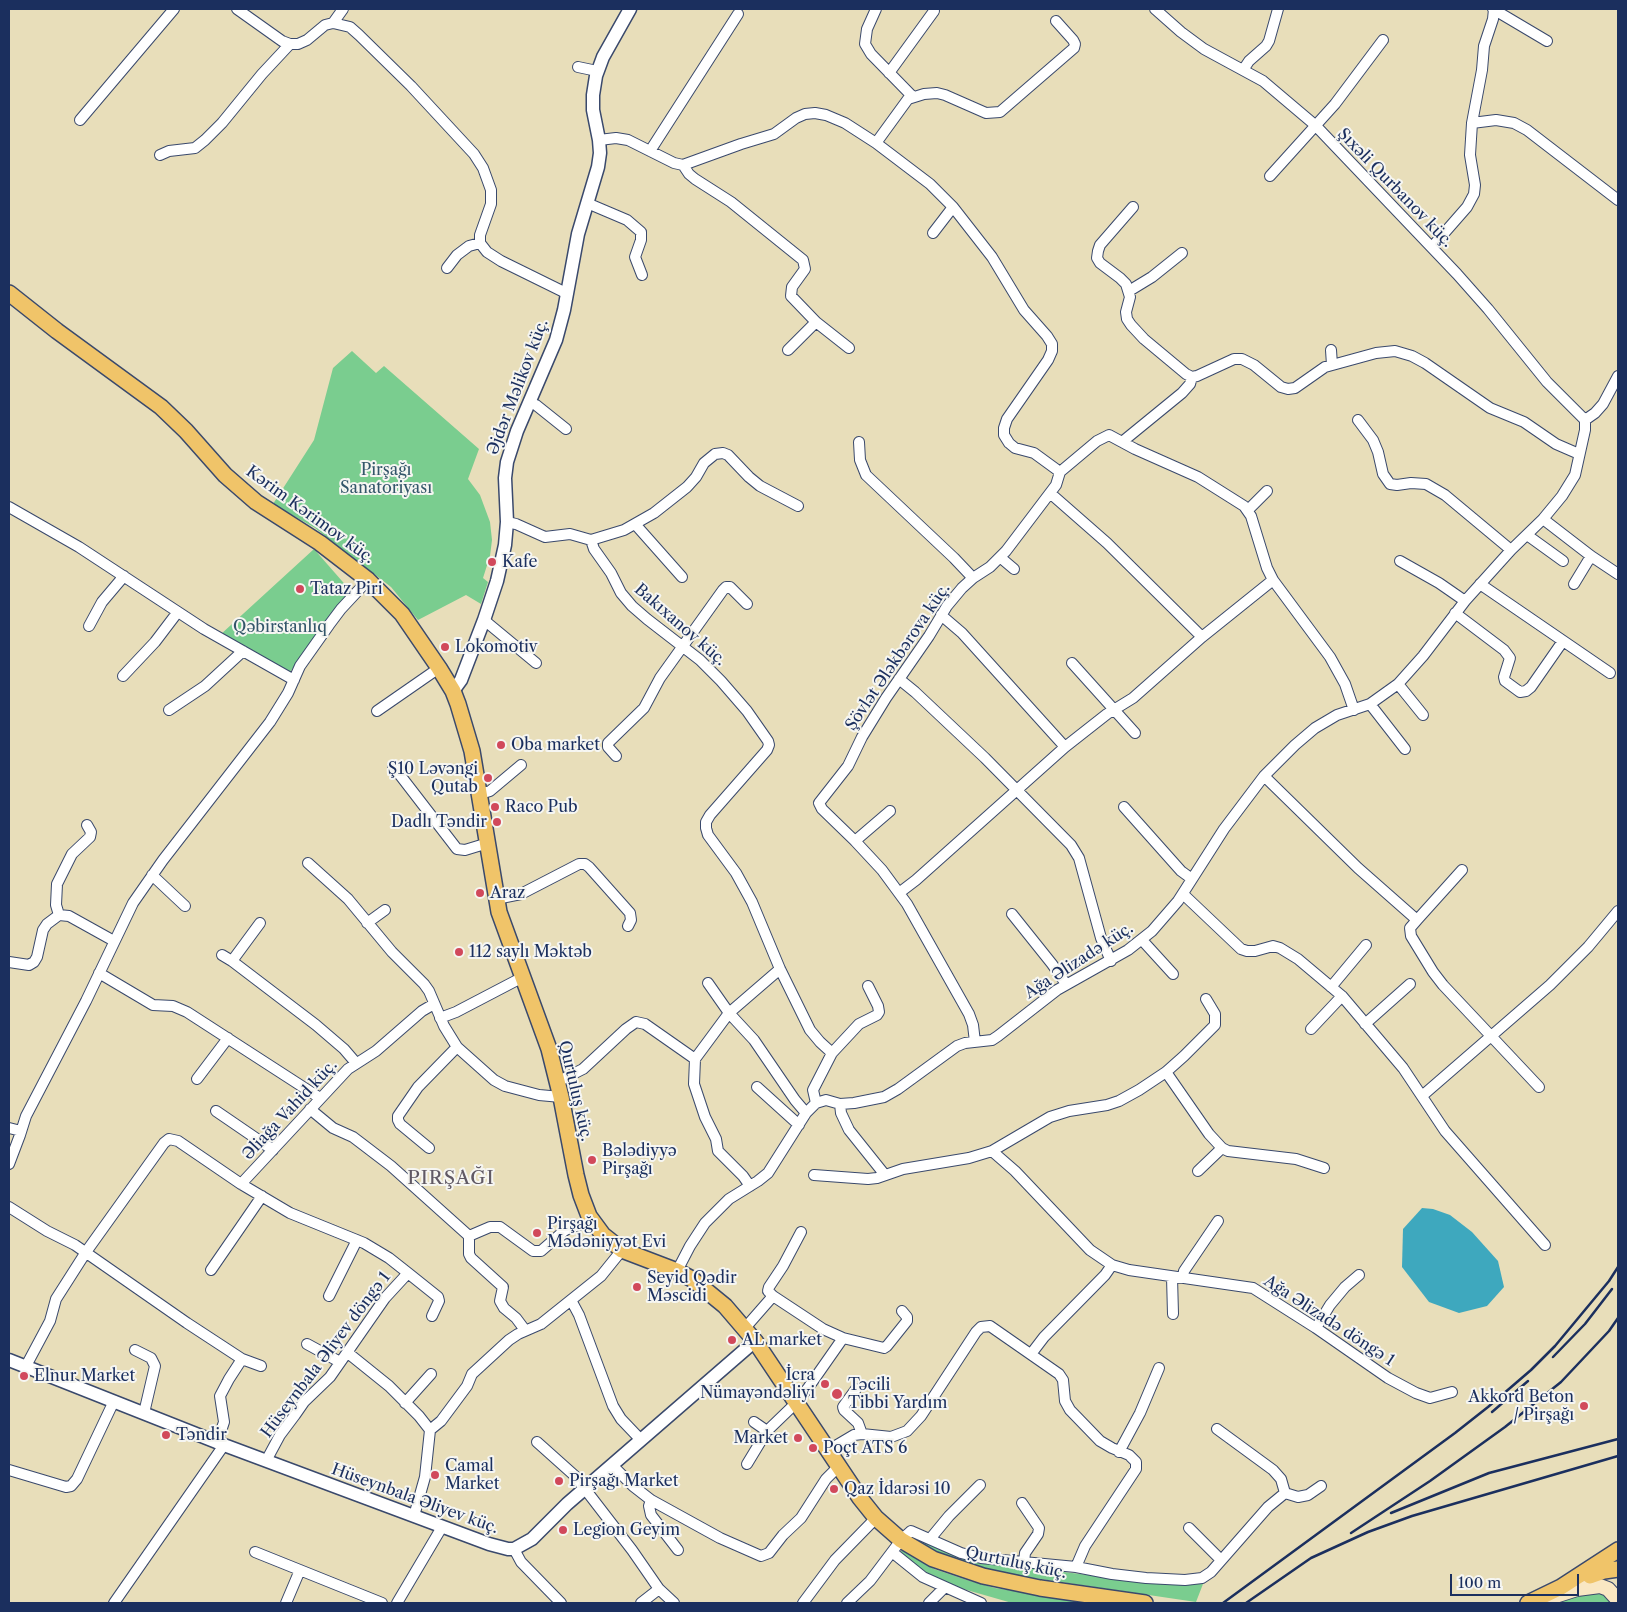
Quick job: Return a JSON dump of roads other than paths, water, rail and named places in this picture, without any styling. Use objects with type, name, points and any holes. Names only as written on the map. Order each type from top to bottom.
[{"type":"main road","name":"Kərim Kərimov küç.","points":[[9,293],[62,336],[161,407],[236,485],[256,502],[320,543],[368,580],[402,614],[453,691]]},
{"type":"main road","name":"Qurtuluş küç.","points":[[453,691],[467,732],[480,794],[496,899],[502,923],[549,1049],[561,1097],[576,1175],[587,1210],[593,1222],[603,1235],[622,1250],[677,1270],[705,1289],[725,1306],[754,1340],[838,1467],[897,1546],[983,1576],[1040,1588],[1145,1603]]},
{"type":"main road","points":[[1561,1588],[1618,1550]]},
{"type":"main road","points":[[1528,1603],[1604,1571],[1618,1569]]},
{"type":"main road","points":[[1534,1603],[1577,1589],[1600,1586],[1608,1589],[1618,1600]]},
{"type":"street","points":[[80,120],[174,9]]},
{"type":"street","points":[[237,9],[282,41],[290,44],[298,44],[306,40],[325,25],[333,23],[350,28],[390,64],[474,154],[483,168],[491,190],[490,204],[480,234],[480,243],[487,252],[566,293]]},
{"type":"street","points":[[333,23],[343,9]]},
{"type":"street","name":"Əjdər Məlikov küç.","points":[[453,691],[461,680],[484,620],[502,562],[507,522],[506,462],[556,340],[578,234],[598,167],[599,140],[593,110],[594,84],[597,71],[630,9]]},
{"type":"street","points":[[876,9],[867,29],[865,44],[871,54],[913,97]]},
{"type":"street","name":"Şıxəli Qurbanov küç.","points":[[1155,9],[1181,32],[1204,48],[1263,81],[1315,125],[1488,309],[1547,382],[1585,420]]},
{"type":"street","points":[[1243,70],[1249,61],[1269,41],[1278,9]]},
{"type":"street","points":[[1493,9],[1547,41]]},
{"type":"street","points":[[1432,248],[1467,207],[1474,194],[1475,186],[1470,155],[1472,123],[1482,70],[1484,46],[1493,19],[1493,9]]},
{"type":"street","points":[[889,73],[934,11]]},
{"type":"street","points":[[650,150],[738,14]]},
{"type":"street","points":[[876,143],[908,99],[924,94],[937,93],[986,113],[1000,112],[1074,48],[1073,40],[1056,21]]},
{"type":"street","points":[[1270,176],[1335,104],[1383,40]]},
{"type":"street","points":[[160,155],[169,151],[195,148],[205,140],[290,44]]},
{"type":"street","points":[[578,67],[597,71]]},
{"type":"street","points":[[599,140],[621,138],[650,150],[674,163],[683,165],[774,134],[796,118],[814,113],[826,115],[845,124],[876,143],[930,184],[953,207],[992,257],[1024,310],[1052,344],[1052,351],[1048,360],[1007,419],[1004,435],[1008,443],[1015,448],[1034,453],[1063,471],[1105,435],[1114,436],[1135,449],[1211,484],[1248,510],[1267,568],[1330,657],[1345,684],[1354,710]]},
{"type":"street","points":[[1472,123],[1496,120],[1520,126],[1618,200]]},
{"type":"street","points":[[683,165],[695,179],[731,202],[803,260],[805,269],[792,287],[791,296],[816,322],[849,348]]},
{"type":"street","points":[[587,203],[627,220],[641,232],[641,240],[635,258],[642,275]]},
{"type":"street","points":[[1133,206],[1100,245],[1097,258],[1120,278],[1129,291],[1130,297],[1126,312],[1127,319],[1131,325],[1177,368],[1192,377]]},
{"type":"street","points":[[933,233],[953,207]]},
{"type":"street","points":[[447,268],[457,255],[469,246],[480,243]]},
{"type":"street","points":[[1129,291],[1152,277],[1182,253]]},
{"type":"street","points":[[788,350],[816,322]]},
{"type":"street","points":[[1332,350],[1332,365]]},
{"type":"street","points":[[1192,377],[1234,359],[1242,359],[1254,364],[1281,387],[1288,390],[1295,388],[1332,365],[1376,353],[1395,351],[1412,356],[1425,363],[1490,408],[1524,422],[1556,444],[1579,454]]},
{"type":"street","points":[[1122,442],[1182,393],[1190,384],[1192,377]]},
{"type":"street","points":[[1585,420],[1603,404],[1617,380]]},
{"type":"street","points":[[529,402],[536,405],[566,429]]},
{"type":"street","points":[[1358,420],[1373,440],[1383,474],[1390,484],[1397,485],[1411,482],[1426,484],[1445,495],[1511,550]]},
{"type":"street","name":"Ağa Əlizadə küç.","points":[[816,1103],[826,1100],[840,1104],[884,1097],[898,1089],[948,1051],[965,1042],[992,1040],[1066,984],[1111,961],[1142,940],[1164,917],[1182,894],[1235,812],[1264,776],[1315,728],[1338,715],[1370,704],[1398,684],[1423,656],[1465,601],[1543,518],[1571,483],[1575,475],[1585,430],[1585,420]]},
{"type":"street","points":[[859,442],[862,466],[866,475],[973,578]]},
{"type":"street","points":[[507,522],[545,537],[570,534],[591,540],[624,530],[654,513],[687,487],[704,462],[715,454],[723,453],[728,455],[749,478],[760,486],[798,506]]},
{"type":"street","name":"Şövlət Ələkbərova küç.","points":[[975,1042],[973,1025],[969,1014],[914,915],[882,870],[856,841],[822,809],[819,803],[848,766],[862,737],[956,594],[973,578],[1000,558],[1056,485],[1063,471]]},
{"type":"street","points":[[1248,510],[1267,491]]},
{"type":"street","points":[[1050,493],[1202,637]]},
{"type":"street","points":[[9,507],[46,527],[177,612],[294,680]]},
{"type":"street","points":[[1543,518],[1591,556],[1618,574]]},
{"type":"street","points":[[635,524],[682,577]]},
{"type":"street","points":[[1527,535],[1563,561]]},
{"type":"street","name":"Bakıxanov küç.","points":[[591,540],[594,549],[611,572],[621,593],[632,606],[700,660],[721,681],[747,711],[769,744],[767,750],[710,816],[706,822],[706,828],[708,834],[736,873],[752,902],[780,969],[810,1030],[832,1053]]},
{"type":"street","points":[[1574,584],[1591,556]]},
{"type":"street","points":[[1000,558],[1014,569]]},
{"type":"street","points":[[1400,561],[1439,583],[1465,601]]},
{"type":"street","points":[[89,626],[102,602],[124,576]]},
{"type":"street","points":[[9,1164],[26,1116],[45,1076],[68,1036],[133,903],[152,875],[270,722],[306,657],[341,609],[368,580]]},
{"type":"street","points":[[899,893],[1065,747],[1107,714],[1132,698],[1202,637],[1274,580]]},
{"type":"street","points":[[1480,584],[1610,673]]},
{"type":"street","points":[[616,756],[608,747],[608,743],[644,708],[660,678],[681,646],[726,587],[733,589],[747,604]]},
{"type":"street","points":[[123,676],[154,642],[177,612]]},
{"type":"street","points":[[1455,613],[1504,650],[1510,658],[1504,676],[1505,681],[1520,692],[1526,691],[1531,687],[1563,641]]},
{"type":"street","points":[[942,615],[962,633],[1065,747]]},
{"type":"street","points":[[484,620],[536,663]]},
{"type":"street","points":[[169,710],[205,686],[243,651]]},
{"type":"street","points":[[1072,663],[1135,732]]},
{"type":"street","points":[[377,711],[439,668]]},
{"type":"street","points":[[899,679],[947,721],[1071,845],[1079,858],[1101,938],[1111,961]]},
{"type":"street","points":[[1398,684],[1423,715]]},
{"type":"street","points":[[1370,704],[1405,749]]},
{"type":"street","points":[[480,794],[490,791],[521,765]]},
{"type":"street","points":[[393,766],[457,849],[465,850],[488,843]]},
{"type":"street","points":[[1264,776],[1358,868],[1417,920]]},
{"type":"street","points":[[1124,807],[1181,871],[1192,879]]},
{"type":"street","points":[[856,841],[890,811]]},
{"type":"street","points":[[59,915],[56,905],[57,884],[72,854],[90,837],[91,832],[87,825]]},
{"type":"street","points":[[308,863],[348,899],[392,952],[424,984],[440,1018],[457,1047],[494,1080],[505,1086],[539,1095],[561,1097]]},
{"type":"street","points":[[496,899],[521,894],[579,864],[585,864],[590,867],[630,913],[631,920],[628,926]]},
{"type":"street","points":[[1462,870],[1410,928],[1411,936],[1443,986],[1539,1087]]},
{"type":"street","points":[[152,875],[185,906]]},
{"type":"street","points":[[1182,894],[1241,949],[1255,951],[1274,946],[1280,948],[1298,959],[1342,996],[1388,1050],[1445,1131],[1545,1245]]},
{"type":"street","points":[[367,923],[385,910]]},
{"type":"street","points":[[1422,1096],[1550,985],[1588,947],[1618,911]]},
{"type":"street","points":[[1012,914],[1066,984]]},
{"type":"street","points":[[9,962],[29,965],[34,962],[38,957],[43,930],[47,924],[59,915],[69,916],[114,941]]},
{"type":"street","points":[[232,961],[260,923]]},
{"type":"street","points":[[1142,940],[1173,974]]},
{"type":"street","points":[[1331,986],[1366,945]]},
{"type":"street","points":[[222,955],[316,1025],[344,1049],[356,1063]]},
{"type":"street","points":[[750,1186],[743,1176],[718,1151],[714,1134],[705,1117],[694,1084],[695,1059],[729,1013],[780,969]]},
{"type":"street","points":[[99,973],[153,1005],[173,1006],[187,1012],[320,1098]]},
{"type":"street","points":[[440,1018],[456,1012],[523,977]]},
{"type":"street","points":[[708,983],[729,1013],[754,1040],[806,1113]]},
{"type":"street","points":[[1365,1024],[1410,984]]},
{"type":"street","points":[[677,1270],[705,1223],[729,1199],[768,1173],[806,1113],[816,1103],[813,1090],[832,1053],[859,1024],[877,1015],[879,1012],[878,1006],[868,986]]},
{"type":"street","points":[[1311,1029],[1342,996]]},
{"type":"street","points":[[814,1175],[856,1179],[877,1178],[903,1169],[969,1158],[992,1152],[1050,1117],[1068,1111],[1108,1105],[1119,1101],[1166,1072],[1215,1025],[1215,1014],[1206,999]]},
{"type":"street","name":"Əliağa Vahid küç.","points":[[241,1184],[341,1075],[376,1051],[422,1011],[434,1004]]},
{"type":"street","points":[[557,1082],[583,1069],[636,1022],[645,1024],[695,1059]]},
{"type":"street","points":[[197,1079],[228,1038]]},
{"type":"street","points":[[429,1148],[400,1124],[398,1116],[418,1087],[457,1047]]},
{"type":"street","points":[[1166,1072],[1209,1134],[1222,1148],[1228,1151],[1296,1159],[1324,1168]]},
{"type":"street","points":[[757,1087],[799,1126]]},
{"type":"street","points":[[840,1104],[841,1113],[849,1130],[885,1175]]},
{"type":"street","points":[[310,1109],[333,1128],[353,1137],[391,1166],[469,1236],[469,1254],[471,1258],[503,1287],[500,1301],[504,1308],[516,1318],[525,1330]]},
{"type":"street","points":[[216,1111],[273,1150]]},
{"type":"street","points":[[9,1128],[21,1131]]},
{"type":"street","name":"Hüseynbala Əliyev döngə 1","points":[[26,1366],[50,1321],[56,1299],[86,1252],[156,1153],[169,1139],[178,1141],[241,1184],[304,1220],[357,1240],[389,1258],[408,1273],[385,1298],[348,1353],[295,1415],[280,1435],[266,1461]]},
{"type":"street","points":[[1198,1171],[1222,1148]]},
{"type":"street","name":"Ağa Əlizadə döngə 1","points":[[992,1152],[1015,1171],[1090,1250],[1112,1265],[1129,1270],[1253,1288],[1316,1328],[1388,1378],[1416,1393],[1430,1398],[1452,1392]]},
{"type":"street","points":[[211,1270],[262,1196]]},
{"type":"street","points":[[9,1207],[86,1252],[242,1359],[261,1366]]},
{"type":"street","points":[[1183,1277],[1187,1266],[1218,1221]]},
{"type":"street","points":[[469,1236],[490,1227],[500,1227],[533,1251],[541,1251],[571,1227],[593,1222]]},
{"type":"street","points":[[801,1232],[783,1266],[769,1287],[768,1290],[773,1296],[823,1329],[843,1338],[884,1348],[907,1321],[907,1317],[902,1311]]},
{"type":"street","points":[[329,1296],[357,1240]]},
{"type":"street","points":[[430,1430],[441,1421],[477,1369],[509,1340],[525,1330],[541,1324],[601,1276],[622,1250]]},
{"type":"street","points":[[1031,1354],[1044,1337],[1105,1275],[1112,1265]]},
{"type":"street","points":[[408,1273],[438,1297],[439,1301],[432,1316]]},
{"type":"street","points":[[1316,1328],[1330,1305],[1359,1274]]},
{"type":"street","points":[[1172,1277],[1173,1314]]},
{"type":"street","points":[[745,1328],[773,1296]]},
{"type":"street","points":[[571,1300],[581,1321],[613,1406],[621,1419],[641,1440]]},
{"type":"street","points":[[827,1451],[854,1435],[891,1437],[907,1431],[921,1416],[981,1327],[990,1326],[1059,1374],[1063,1380],[1065,1401],[1070,1410],[1100,1441],[1133,1458],[1136,1462],[1136,1469],[1085,1546],[1076,1567]]},
{"type":"street","points":[[747,1464],[767,1431],[796,1403],[843,1338]]},
{"type":"street","name":"Hüseynbala Əliyev küç.","points":[[9,1360],[220,1444],[442,1527],[502,1548],[514,1549],[532,1539],[585,1489],[754,1340]]},
{"type":"street","points":[[307,1344],[340,1362]]},
{"type":"street","points":[[134,1350],[151,1358],[155,1366],[144,1413]]},
{"type":"street","points":[[348,1353],[389,1386],[430,1430],[425,1477],[414,1516]]},
{"type":"street","points":[[114,1603],[220,1444],[224,1422],[220,1396],[242,1359]]},
{"type":"street","points":[[1119,1452],[1140,1413],[1159,1368]]},
{"type":"street","points":[[405,1403],[431,1374]]},
{"type":"street","points":[[856,1389],[843,1407],[858,1423],[862,1434]]},
{"type":"street","points":[[9,1470],[66,1487],[71,1486],[77,1478],[114,1401]]},
{"type":"street","points":[[754,1422],[767,1431]]},
{"type":"street","points":[[1217,1429],[1273,1470],[1281,1479],[1285,1493]]},
{"type":"street","points":[[537,1442],[575,1476],[659,1589],[674,1603]]},
{"type":"street","points":[[613,1466],[633,1486],[651,1500],[720,1538],[760,1556],[766,1556],[783,1535],[801,1518],[826,1480],[838,1467]]},
{"type":"street","points":[[930,1539],[954,1510],[980,1485]]},
{"type":"street","points":[[1285,1493],[1298,1497],[1308,1495],[1321,1486]]},
{"type":"street","points":[[847,1603],[870,1581],[911,1531],[961,1553],[981,1558],[1076,1567],[1112,1574],[1186,1580],[1202,1578],[1211,1572],[1268,1506],[1285,1493]]},
{"type":"street","points":[[651,1500],[649,1506],[651,1515],[678,1550]]},
{"type":"street","points":[[1022,1503],[1039,1528],[1038,1534],[1025,1553],[1024,1562]]},
{"type":"street","points":[[803,1603],[839,1554],[876,1518]]},
{"type":"street","points":[[397,1603],[442,1527]]},
{"type":"street","points":[[1189,1528],[1221,1560]]},
{"type":"street","points":[[897,1546],[923,1577],[981,1603]]},
{"type":"street","points":[[514,1549],[521,1562],[560,1603]]},
{"type":"street","points":[[255,1552],[382,1603]]},
{"type":"street","points":[[286,1603],[300,1570]]},
{"type":"street","points":[[929,1603],[944,1588]]},
{"type":"street","points":[[640,1603],[659,1589]]},
{"type":"water","points":[[1422,1208],[1433,1209],[1450,1215],[1472,1232],[1498,1261],[1504,1287],[1487,1306],[1459,1313],[1429,1302],[1402,1267],[1403,1229]]},
{"type":"railway","points":[[1223,1603],[1488,1407],[1531,1370],[1555,1346],[1609,1281],[1618,1267]]},
{"type":"railway","points":[[1553,1357],[1585,1324],[1612,1289]]},
{"type":"railway","points":[[1351,1533],[1430,1481],[1505,1427],[1561,1382],[1609,1331],[1618,1318]]},
{"type":"railway","points":[[1492,1412],[1528,1381]]},
{"type":"railway","points":[[1391,1513],[1489,1473],[1618,1439]]},
{"type":"railway","points":[[1246,1603],[1311,1558],[1368,1532],[1412,1516],[1618,1456]]},
{"type":"place","name":"Kafe","points":[[492,562]]},
{"type":"place","name":"Tataz Piri","points":[[300,589]]},
{"type":"place","name":"Lokomotiv","points":[[445,647]]},
{"type":"place","name":"Oba market","points":[[501,745]]},
{"type":"place","name":"Ş10 Ləvəngi Qutab","points":[[488,778]]},
{"type":"place","name":"Raco Pub","points":[[495,807]]},
{"type":"place","name":"Dadlı Təndir","points":[[497,822]]},
{"type":"place","name":"Araz","points":[[480,893]]},
{"type":"place","name":"112 saylı Məktəb","points":[[459,952]]},
{"type":"place","name":"Bələdiyyə Pirşağı","points":[[592,1160]]},
{"type":"place","name":"Pirşağı Mədəniyyət Evi","points":[[537,1233]]},
{"type":"place","name":"Seyid Qədir Məscidi","points":[[637,1287]]},
{"type":"place","name":"AL market","points":[[732,1340]]},
{"type":"place","name":"Elnur Market","points":[[24,1376]]},
{"type":"place","name":"İcra Nümayəndəliyi","points":[[825,1384]]},
{"type":"place","name":"Təcili Tibbi Yardım","points":[[837,1394]]},
{"type":"place","name":"Akkord Beton / Pirşağı","points":[[1584,1406]]},
{"type":"place","name":"Təndir","points":[[166,1435]]},
{"type":"place","name":"Market","points":[[798,1438]]},
{"type":"place","name":"Poçt ATS 6","points":[[813,1448]]},
{"type":"place","name":"Camal Market","points":[[435,1475]]},
{"type":"place","name":"Pirşağı Market","points":[[559,1481]]},
{"type":"place","name":"Qaz İdarəsi 10","points":[[834,1489]]},
{"type":"place","name":"Legion Geyim","points":[[563,1530]]},
{"type":"district","name":"PIRŞAĞI","points":[[451,1179]]},
{"type":"park label","name":"Pirşağı Sanatoriyası","points":[[386,479]]},
{"type":"park label","name":"Qəbirstanlıq","points":[[280,627]]}]
